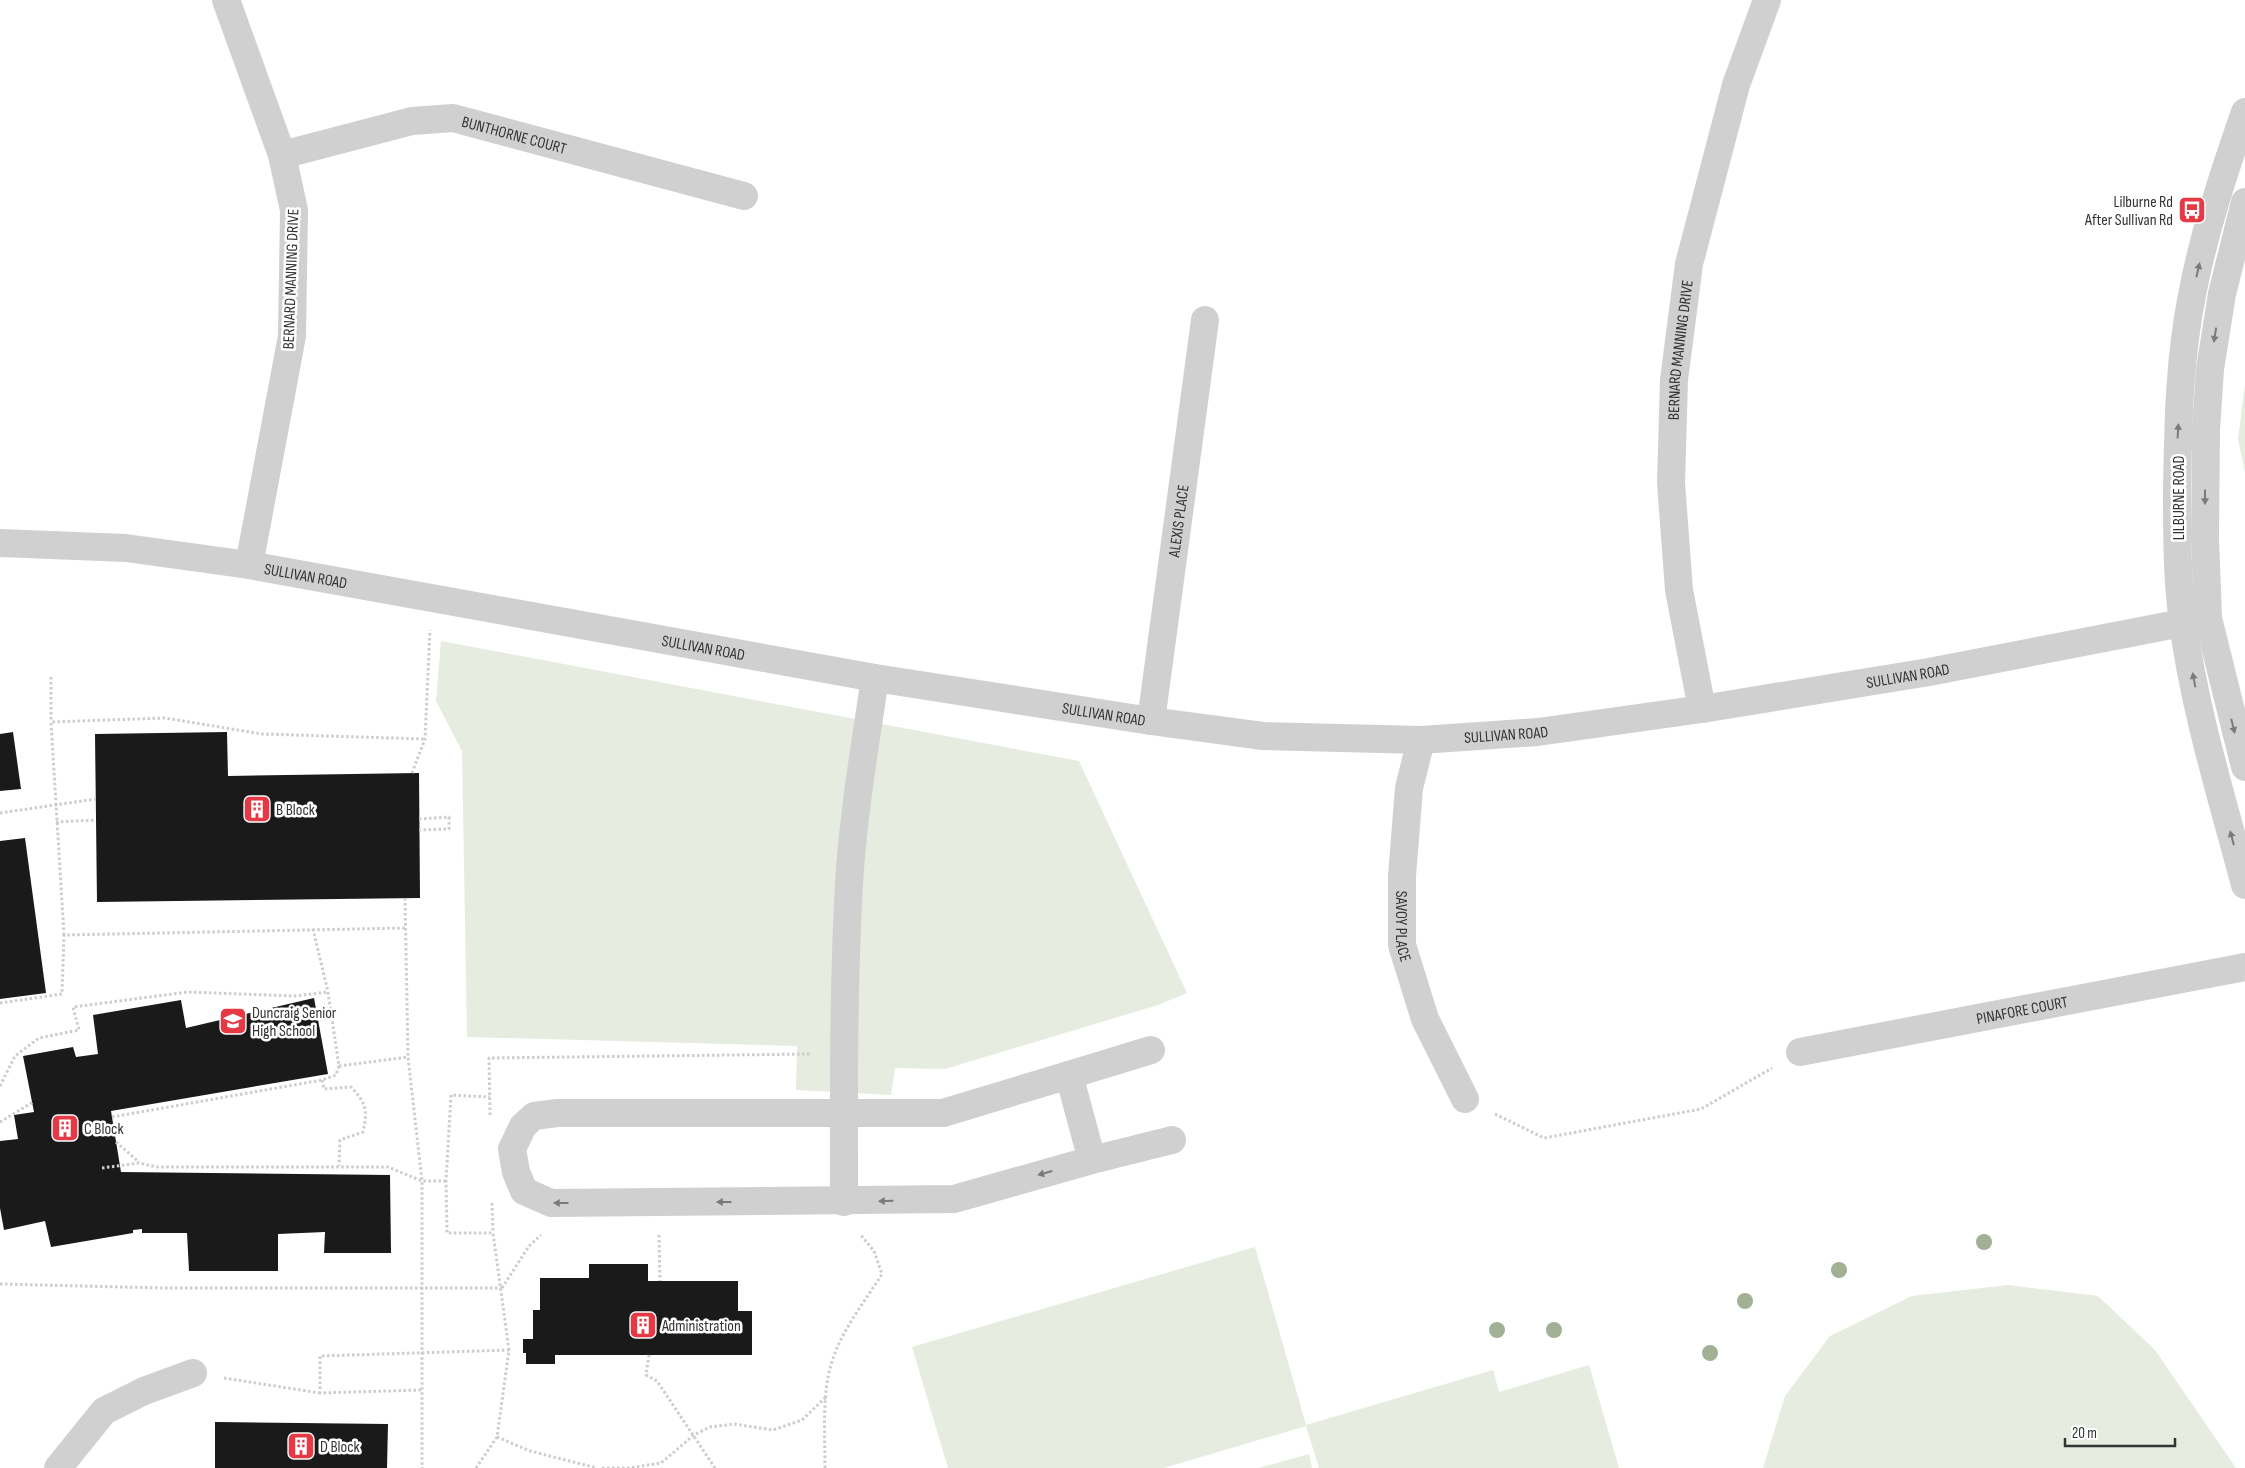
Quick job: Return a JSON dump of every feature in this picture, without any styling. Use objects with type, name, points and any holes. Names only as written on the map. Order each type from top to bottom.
[{"type":"street","name":"BERNARD MANNING DRIVE","points":[[226,0],[282,155],[294,210],[292,336],[249,565]]},
{"type":"street","name":"BERNARD MANNING DRIVE","points":[[1702,709],[1679,590],[1671,483],[1674,380],[1690,264],[1736,85],[1767,0]]},
{"type":"street","name":"LILBURNE ROAD","points":[[2245,112],[2216,198],[2192,296],[2184,354],[2178,442],[2177,534],[2178,581],[2196,621],[2245,768]]},
{"type":"street","name":"BUNTHORNE COURT","points":[[282,155],[412,121],[453,118],[744,196]]},
{"type":"street","name":"LILBURNE ROAD","points":[[2245,202],[2222,294],[2210,370],[2205,465],[2205,538],[2196,621],[2204,734],[2245,885]]},
{"type":"street","name":"ALEXIS PLACE","points":[[1152,722],[1205,320]]},
{"type":"street","name":"SULLIVAN ROAD","points":[[0,543],[126,548],[249,565],[875,678],[1152,722],[1264,736],[1421,740],[1538,732],[1702,709],[1929,672],[2196,621]]},
{"type":"street","points":[[844,1202],[843,1050],[849,882],[861,768],[875,678]]},
{"type":"street","name":"SAVOY PLACE","points":[[1421,740],[1409,788],[1402,876],[1402,945],[1425,1019],[1465,1099]]},
{"type":"street","name":"PINAFORE COURT","points":[[1800,1052],[2245,966]]},
{"type":"street","points":[[1152,1050],[943,1113],[556,1113],[534,1116],[523,1126],[512,1149],[516,1172],[524,1191],[551,1203],[844,1202],[954,1199],[1092,1160],[1172,1140]]},
{"type":"street","points":[[1069,1075],[1092,1160]]},
{"type":"street","points":[[58,1468],[104,1411],[144,1391],[193,1373]]},
{"type":"path","points":[[412,773],[425,739],[431,597]]},
{"type":"path","points":[[0,1003],[62,994],[64,934],[56,822],[51,722],[51,677]]},
{"type":"path","points":[[51,722],[165,718],[262,734],[425,739]]},
{"type":"path","points":[[0,814],[96,799]]},
{"type":"path","points":[[419,819],[449,817],[449,829],[419,830]]},
{"type":"path","points":[[56,822],[96,820]]},
{"type":"path","points":[[405,898],[408,1056],[422,1181],[422,1468]]},
{"type":"path","points":[[64,934],[405,928]]},
{"type":"path","points":[[112,1117],[322,1080],[336,1075],[339,1066],[328,992],[313,929]]},
{"type":"path","points":[[0,1086],[15,1056],[39,1038],[79,1030],[73,1007],[188,992],[294,996],[328,992]]},
{"type":"path","points":[[1465,1099],[1544,1138],[1701,1109],[1800,1052]]},
{"type":"path","points":[[490,1116],[489,1058],[815,1054]]},
{"type":"path","points":[[339,1066],[408,1056]]},
{"type":"path","points":[[322,1080],[324,1089],[351,1087],[361,1098],[367,1114],[363,1132],[340,1140],[339,1166]]},
{"type":"path","points":[[490,1097],[451,1095],[446,1181],[447,1233],[493,1233]]},
{"type":"path","points":[[0,1122],[32,1102]]},
{"type":"path","points":[[116,1142],[139,1163]]},
{"type":"path","points":[[102,1168],[139,1163],[158,1167],[388,1167],[422,1181],[446,1181]]},
{"type":"path","points":[[476,1468],[497,1437],[509,1350],[493,1233],[492,1194]]},
{"type":"path","points":[[502,1288],[529,1246],[549,1226],[551,1203]]},
{"type":"path","points":[[825,1468],[824,1420],[831,1365],[847,1328],[882,1274],[874,1251],[857,1231]]},
{"type":"path","points":[[659,1234],[660,1280]]},
{"type":"path","points":[[0,1284],[344,1289],[502,1288]]},
{"type":"path","points":[[320,1393],[320,1356],[509,1350]]},
{"type":"path","points":[[649,1355],[646,1375],[657,1381],[716,1468]]},
{"type":"path","points":[[193,1373],[320,1393],[421,1390]]},
{"type":"path","points":[[602,1468],[628,1468],[661,1463],[694,1435],[710,1427],[734,1424],[773,1430],[802,1420],[827,1396]]},
{"type":"path","points":[[497,1437],[530,1450],[596,1468]]},
{"type":"shaded area","points":[[2245,384],[2245,472],[2238,439]]},
{"type":"shaded area","points":[[441,641],[1079,761],[1187,993],[1158,1005],[945,1069],[895,1068],[891,1095],[796,1090],[797,1046],[467,1037],[462,751],[436,701]]},
{"type":"shaded area","points":[[1255,1247],[1306,1425],[1493,1370],[1499,1392],[1589,1365],[1619,1468],[1319,1468],[1306,1426],[1164,1468],[948,1468],[912,1347]]},
{"type":"shaded area","points":[[2008,1285],[2098,1296],[2155,1350],[2236,1468],[1763,1468],[1785,1396],[1830,1336],[1912,1296]]},
{"type":"shaded area","points":[[1309,1454],[1312,1468],[1259,1468]]},
{"type":"building","points":[[13,732],[21,789],[0,791],[0,734]]},
{"type":"building","name":"B Block","points":[[227,732],[228,776],[419,773],[420,898],[97,902],[95,734]]},
{"type":"building","points":[[25,838],[46,993],[0,999],[0,841]]},
{"type":"building","name":"C Block","points":[[314,998],[328,1074],[111,1111],[121,1172],[390,1175],[391,1253],[324,1253],[325,1232],[278,1234],[278,1271],[189,1271],[187,1233],[142,1233],[142,1229],[133,1230],[133,1233],[51,1247],[45,1221],[4,1230],[0,1208],[0,1141],[18,1139],[14,1115],[34,1112],[23,1056],[73,1047],[76,1057],[98,1054],[93,1015],[181,1000],[186,1028]]},
{"type":"building","name":"Administration","points":[[589,1264],[648,1264],[648,1281],[738,1281],[738,1311],[752,1311],[752,1355],[555,1355],[555,1364],[526,1364],[526,1353],[523,1353],[523,1339],[533,1339],[533,1310],[540,1310],[540,1278],[589,1278]]},
{"type":"building","name":"D Block","points":[[215,1422],[388,1424],[387,1468],[215,1468]]},
{"type":"place","name":"Lilburne Rd After Sullivan Rd","points":[[2192,210]]},
{"type":"place","name":"B Block","points":[[257,809]]},
{"type":"place","name":"Duncraig Senior High School","points":[[233,1021]]},
{"type":"place","name":"C Block","points":[[65,1128]]},
{"type":"place","name":"Administration","points":[[643,1325]]},
{"type":"place","name":"D Block","points":[[301,1446]]}]
